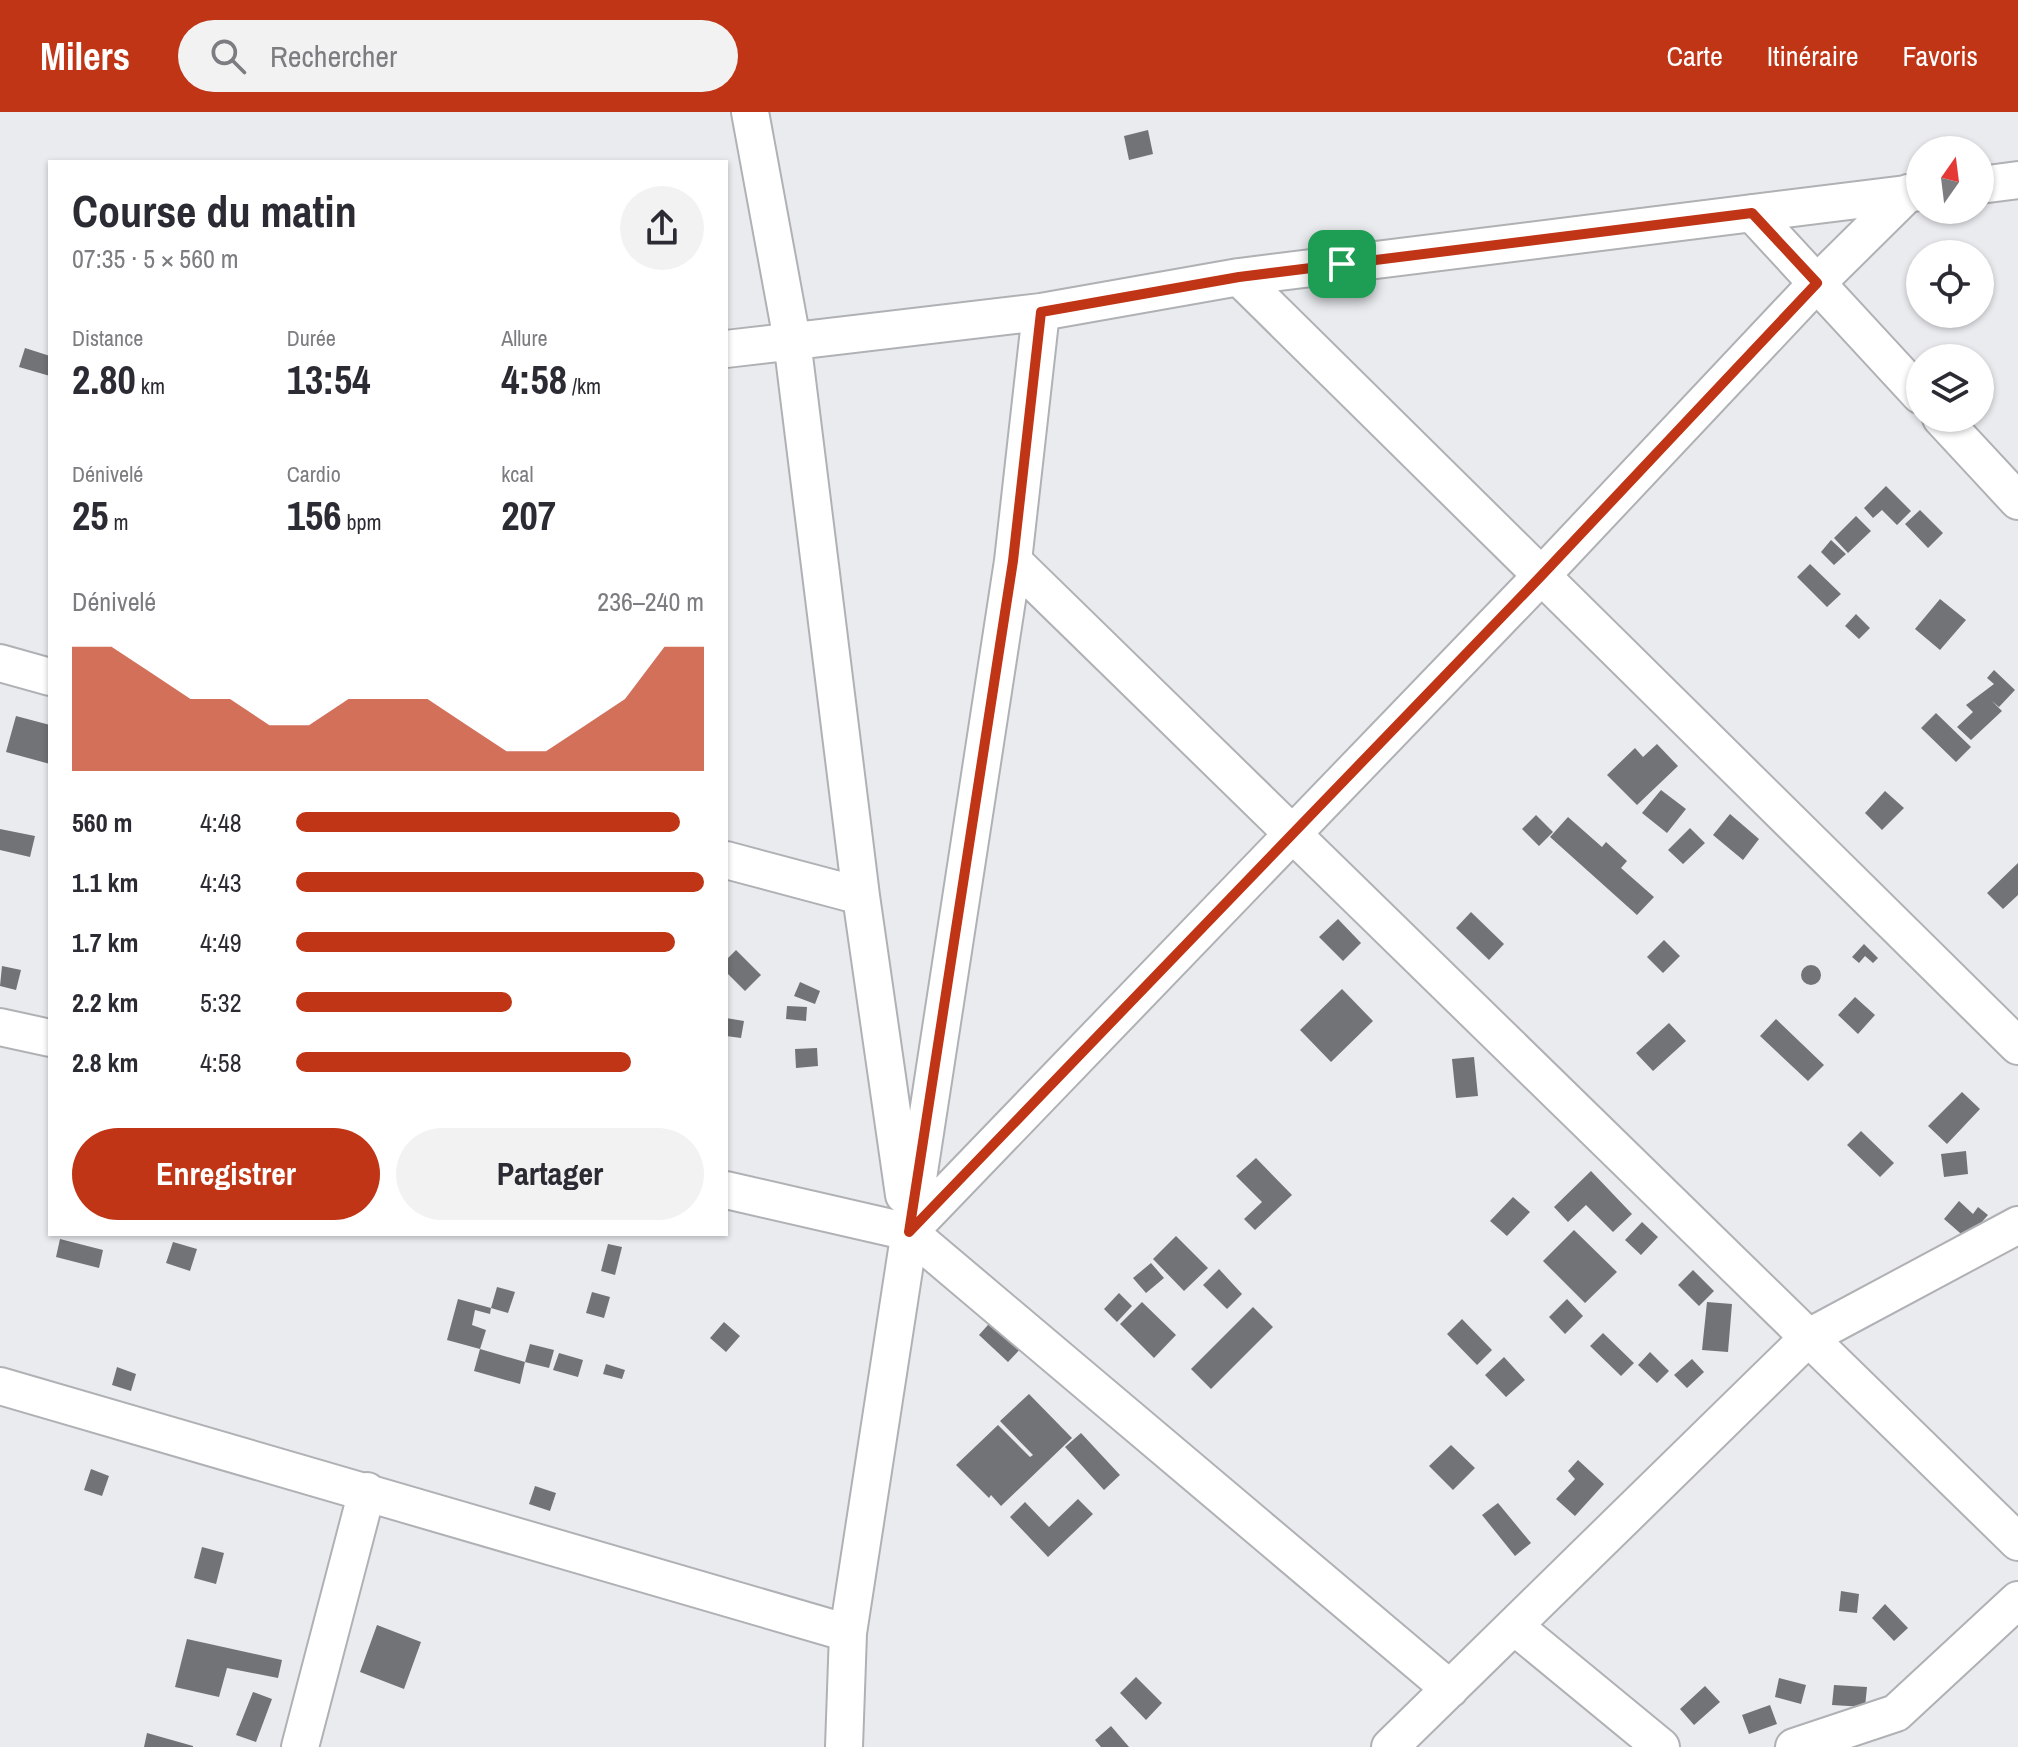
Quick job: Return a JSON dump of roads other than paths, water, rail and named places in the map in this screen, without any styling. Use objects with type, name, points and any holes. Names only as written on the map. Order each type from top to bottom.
[{"type":"street","points":[[750,112],[792,340],[861,896],[909,1232]]},
{"type":"street","points":[[1994,183],[2018,180]]},
{"type":"street","points":[[728,349],[1041,312],[1239,277],[1906,194]]},
{"type":"street","points":[[909,1232],[1542,575],[1817,283],[1906,200]]},
{"type":"street","points":[[1752,213],[1906,380]]},
{"type":"street","points":[[1239,277],[2018,1046]]},
{"type":"street","points":[[844,1747],[848,1633],[1013,561],[1041,312]]},
{"type":"street","points":[[1954,432],[2018,501]]},
{"type":"street","points":[[1013,561],[2018,1542]]},
{"type":"street","points":[[0,663],[48,676]]},
{"type":"street","points":[[728,861],[861,896]]},
{"type":"street","points":[[0,1027],[48,1038]]},
{"type":"street","points":[[728,1190],[909,1232],[1450,1689]]},
{"type":"street","points":[[1390,1747],[1809,1337],[2018,1225]]},
{"type":"street","points":[[0,1386],[848,1633]]},
{"type":"street","points":[[300,1747],[367,1491]]},
{"type":"street","points":[[1794,1747],[1896,1713],[2018,1600]]},
{"type":"street","points":[[1514,1626],[1661,1747]]}]
